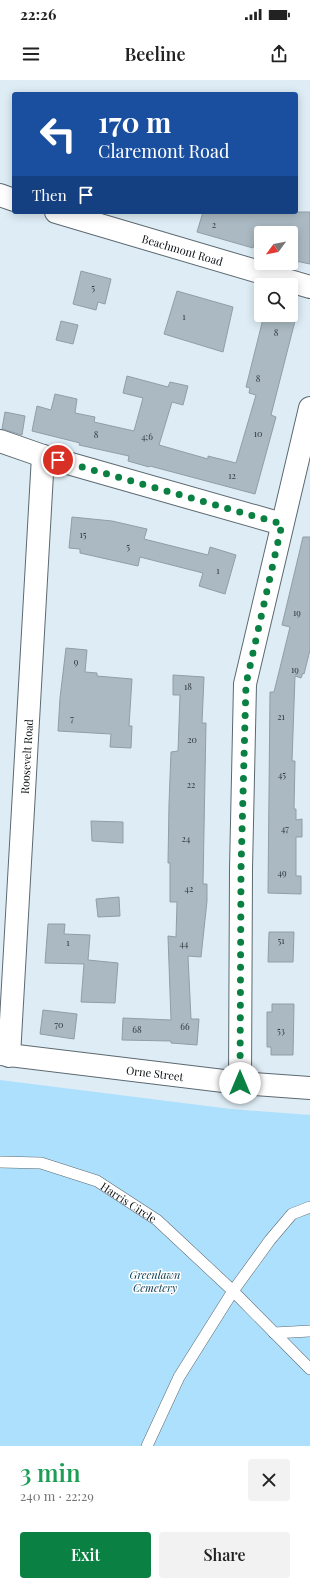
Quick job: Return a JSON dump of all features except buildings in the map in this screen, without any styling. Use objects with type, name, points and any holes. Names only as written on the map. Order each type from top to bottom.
[{"type":"street","points":[[0,196],[12,199]]},
{"type":"street","name":"Beachmont Road","points":[[63,214],[310,287]]},
{"type":"street","points":[[240,1083],[241,869],[246,684],[310,408]]},
{"type":"street","points":[[0,441],[43,456],[282,524]]},
{"type":"street","name":"Roosevelt Road","points":[[4,1055],[43,456]]},
{"type":"street","name":"Orne Street","points":[[4,1055],[240,1083],[310,1088]]},
{"type":"lane","name":"Harris Circle","points":[[0,1162],[41,1163],[97,1181],[157,1220],[233,1291],[310,1368]]},
{"type":"lane","points":[[147,1446],[179,1377],[233,1291],[270,1240],[292,1214],[310,1207]]},
{"type":"lane","points":[[274,1333],[310,1331]]},
{"type":"green space","name":"Greenlawn Cemetery","points":[[0,1080],[231,1109],[310,1115],[310,1446],[0,1446]]},
{"type":"route","points":[[58,460],[282,524],[246,684],[241,869],[240,1083]]}]
